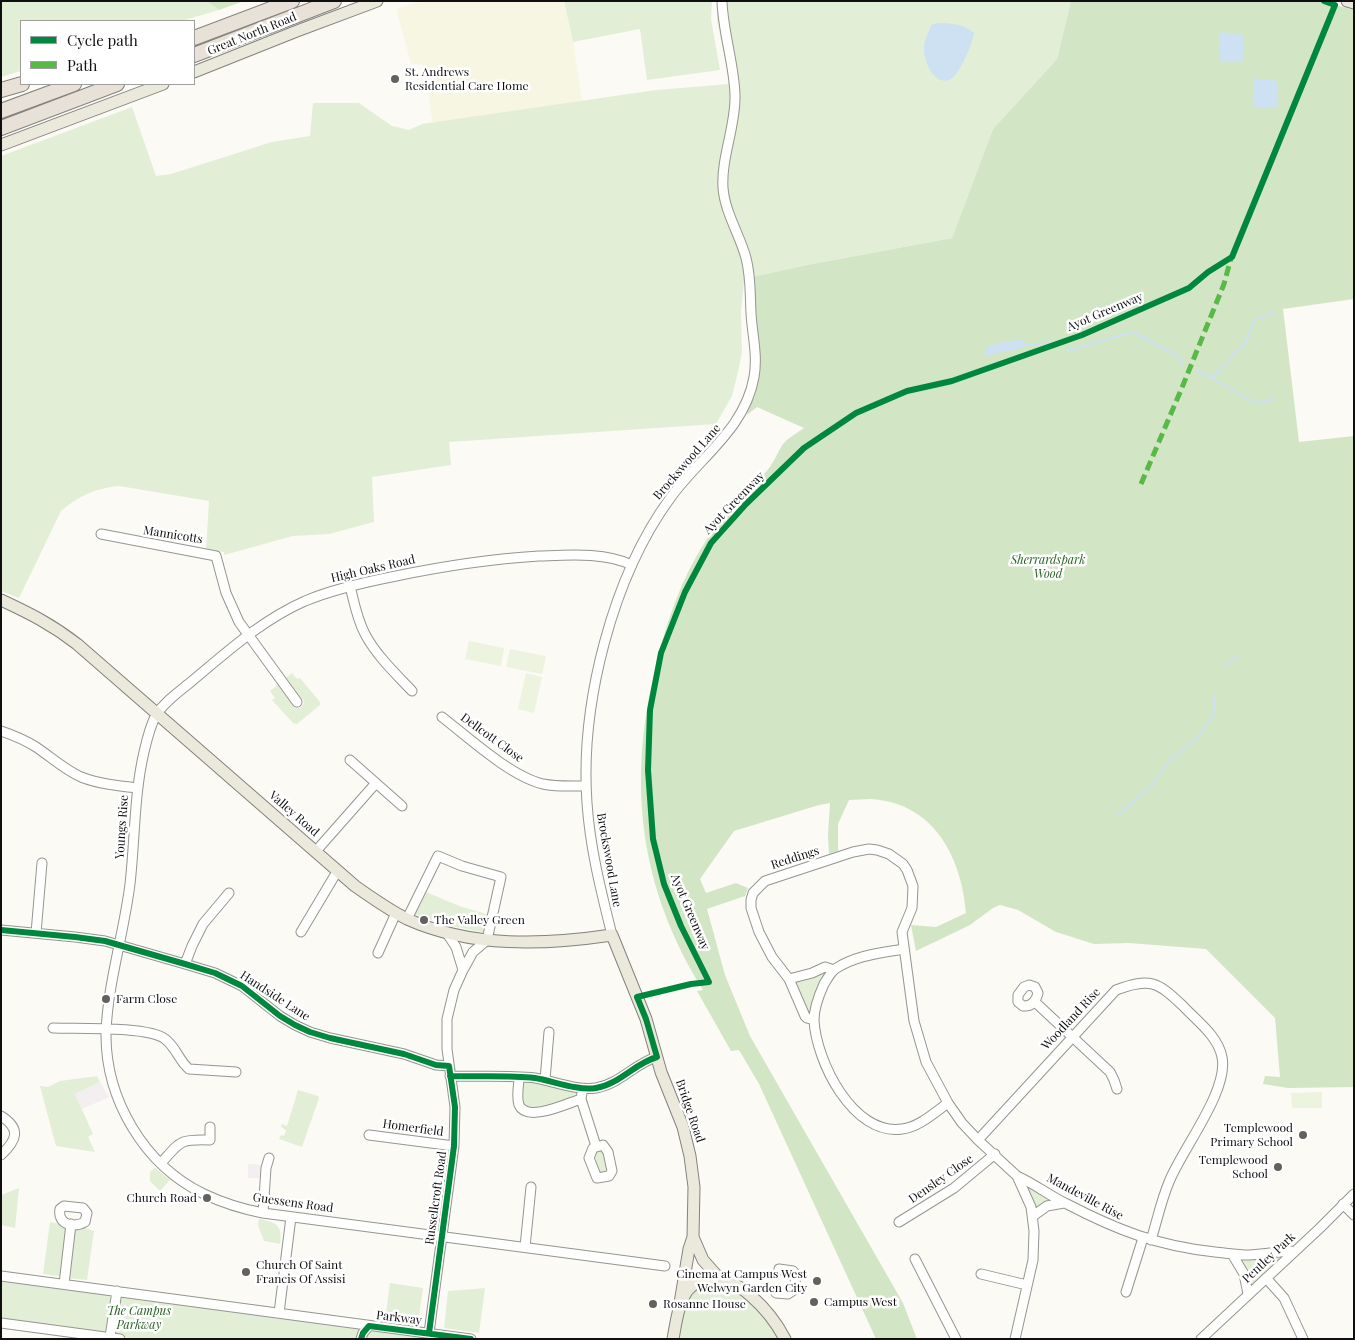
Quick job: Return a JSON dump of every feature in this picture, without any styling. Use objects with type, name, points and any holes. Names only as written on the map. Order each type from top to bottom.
[{"type":"highway","points":[[195,38],[292,1]]},
{"type":"highway","points":[[195,55],[334,1]]},
{"type":"highway","points":[[195,29],[229,26]]},
{"type":"highway","points":[[1,90],[20,85]]},
{"type":"highway","points":[[1,111],[71,85]]},
{"type":"highway","points":[[1,128],[114,85]]},
{"type":"main road","name":"Great North Road","points":[[195,72],[377,1]]},
{"type":"main road","points":[[1347,1],[1354,3]]},
{"type":"main road","points":[[1,145],[160,85]]},
{"type":"main road","name":"Valley Road","points":[[3,602],[38,617],[57,628],[158,713],[363,892],[396,913],[407,919],[446,932],[488,940],[546,942],[570,941],[612,935]]},
{"type":"main road","name":"Bridge Road","points":[[612,935],[646,1019],[666,1084],[683,1126],[690,1156],[694,1187],[693,1237],[689,1249],[673,1339]]},
{"type":"main road","points":[[693,1237],[703,1260],[720,1278],[736,1286],[758,1302],[775,1322],[785,1339]]},
{"type":"main road","points":[[680,1304],[687,1291],[697,1283],[708,1279],[720,1278]]},
{"type":"street","name":"Brockswood Lane","points":[[612,935],[592,851],[586,786],[590,723],[603,652],[616,606],[646,535],[672,495],[727,435],[745,407],[755,376],[756,356],[751,314],[751,283],[746,259],[727,210],[723,187],[734,120],[735,94],[723,25],[722,1]]},
{"type":"street","name":"Mannicotts","points":[[101,534],[216,556],[229,600],[247,635]]},
{"type":"street","name":"High Oaks Road","points":[[158,713],[175,695],[247,635],[286,610],[350,586],[431,569],[507,558],[581,555],[617,559],[632,565]]},
{"type":"street","points":[[350,586],[360,624],[369,641],[412,691]]},
{"type":"street","points":[[247,635],[298,702]]},
{"type":"street","name":"Youngs Rise","points":[[120,945],[130,886],[140,770],[150,728],[158,713]]},
{"type":"street","name":"Dellcott Close","points":[[442,717],[504,765],[530,779],[552,786],[586,786]]},
{"type":"street","points":[[1,731],[34,746],[81,777],[138,788]]},
{"type":"street","points":[[350,760],[402,806]]},
{"type":"street","points":[[316,852],[376,783]]},
{"type":"street","name":"Reddings","points":[[814,1020],[805,1016],[789,979],[772,957],[759,932],[751,908],[753,893],[765,881],[853,852],[869,849],[884,852],[894,857],[907,870],[911,878],[914,894],[912,908],[902,932],[911,1002],[919,1041],[926,1062],[948,1103],[978,1140],[1017,1176]]},
{"type":"street","points":[[407,919],[438,856],[462,866],[501,877],[488,940]]},
{"type":"street","points":[[36,933],[42,863]]},
{"type":"street","points":[[301,932],[338,870]]},
{"type":"street","points":[[185,964],[203,924],[229,893]]},
{"type":"street","points":[[378,953],[396,913]]},
{"type":"street","name":"Handside Lane","points":[[1,930],[91,939],[120,945],[215,973],[242,986],[280,1016],[310,1032],[404,1054],[436,1065],[449,1066]]},
{"type":"street","points":[[446,932],[456,947],[463,970]]},
{"type":"street","name":"Russellcroft Road","points":[[428,1333],[454,1146],[455,1108],[446,1034],[447,1019],[454,990],[463,970],[473,952],[488,940]]},
{"type":"street","name":"Guessens Road","points":[[120,945],[106,1030],[108,1064],[119,1100],[131,1126],[161,1163],[183,1182],[202,1193],[234,1206],[291,1217],[665,1266]]},
{"type":"street","points":[[904,949],[864,956],[834,970],[820,993],[815,1010],[814,1020],[817,1037],[844,1099],[852,1108],[875,1125],[896,1130],[904,1129],[923,1121],[948,1103]]},
{"type":"street","points":[[789,979],[825,968],[834,970]]},
{"type":"street","name":"Woodland Rise","points":[[978,1140],[1116,990],[1132,984],[1152,983],[1160,985],[1210,1033],[1220,1049],[1223,1062],[1222,1076],[1206,1112],[1169,1182],[1147,1239]]},
{"type":"street","points":[[1034,1002],[1110,1072],[1116,1089]]},
{"type":"street","points":[[53,1028],[147,1032],[169,1042],[189,1069],[236,1072]]},
{"type":"street","points":[[545,1080],[549,1032]]},
{"type":"street","points":[[450,1076],[519,1077],[590,1089],[603,1087],[646,1061],[657,1057]]},
{"type":"street","points":[[519,1077],[518,1098],[524,1111],[545,1111],[581,1099]]},
{"type":"street","points":[[583,1088],[581,1099],[596,1146]]},
{"type":"street","points":[[1,1116],[12,1127],[15,1137],[12,1145],[1,1155]]},
{"type":"street","points":[[161,1163],[183,1141],[190,1139],[210,1140],[210,1127]]},
{"type":"street","name":"Homerfield","points":[[369,1135],[454,1146]]},
{"type":"street","name":"Densley Close","points":[[899,1222],[954,1188],[995,1154]]},
{"type":"street","points":[[263,1212],[266,1168],[269,1158]]},
{"type":"street","points":[[1015,1339],[1034,1246],[1033,1216],[1030,1202],[1017,1176]]},
{"type":"street","name":"Mandeville Rise","points":[[1017,1176],[1033,1183],[1064,1203],[1122,1231],[1147,1239],[1189,1249],[1232,1254],[1249,1255],[1291,1250],[1294,1252]]},
{"type":"street","points":[[524,1247],[531,1187]]},
{"type":"street","name":"Pentley Park","points":[[1200,1339],[1354,1194]]},
{"type":"street","points":[[1033,1216],[1047,1206],[1064,1203]]},
{"type":"street","points":[[1343,1204],[1354,1215]]},
{"type":"street","points":[[278,1313],[291,1217]]},
{"type":"street","points":[[64,1284],[72,1224]]},
{"type":"street","points":[[1126,1292],[1147,1239]]},
{"type":"street","points":[[1232,1254],[1244,1274],[1248,1294]]},
{"type":"street","points":[[915,1259],[956,1339]]},
{"type":"street","points":[[776,1293],[788,1294],[794,1290],[796,1274],[793,1271],[779,1269]]},
{"type":"street","points":[[981,1274],[1027,1284]]},
{"type":"street","name":"Parkway","points":[[1,1276],[471,1339]]},
{"type":"street","points":[[1266,1278],[1284,1298],[1303,1339]]},
{"type":"street","points":[[110,1337],[117,1292]]},
{"type":"street","points":[[1,1323],[120,1339]]},
{"type":"street","name":"Parkway","points":[[361,1339],[369,1326]]},
{"type":"street","points":[[38,1339],[39,1328]]},
{"type":"shaded area","points":[[100,1082],[109,1097],[82,1109],[75,1094]]},
{"type":"shaded area","points":[[248,1164],[262,1165],[261,1178],[248,1178]]},
{"type":"green space","points":[[1,1],[206,1],[219,10],[184,20],[20,20],[20,71],[1,77]]},
{"type":"green space","points":[[206,1],[244,1],[219,10]]},
{"type":"green space","points":[[422,1],[564,1],[573,42],[582,101],[433,123],[423,65],[411,63],[396,9]]},
{"type":"green space","points":[[564,1],[712,1],[711,19],[720,70],[647,80],[640,29],[573,42]]},
{"type":"green space","points":[[717,1],[1071,1],[1057,59],[993,129],[952,238],[807,265],[752,277],[744,281],[741,312],[742,352],[732,396],[716,424],[449,442],[451,465],[372,477],[374,522],[329,534],[293,536],[224,555],[224,552],[206,550],[209,501],[119,486],[103,489],[81,497],[61,511],[19,598],[1,591],[1,156],[132,107],[156,176],[171,174],[272,142],[310,136],[313,103],[359,103],[392,126],[409,130],[422,124],[656,90],[730,84],[717,20]]},
{"type":"green space","name":"Sherrardspark Wood","points":[[1071,1],[1321,1],[1354,10],[1354,299],[1283,309],[1299,442],[1354,436],[1354,1087],[1288,1088],[1263,1084],[1265,1076],[1280,1077],[1275,1018],[1206,949],[1129,943],[1094,944],[1056,932],[1018,910],[1000,905],[970,925],[916,951],[911,925],[936,927],[966,913],[959,875],[943,840],[917,814],[900,805],[876,799],[849,800],[838,824],[838,851],[829,854],[830,803],[734,831],[700,879],[706,893],[736,883],[748,888],[745,896],[707,909],[725,975],[750,1036],[903,1303],[917,1339],[876,1339],[759,1084],[739,1050],[731,1051],[697,991],[703,990],[682,952],[665,914],[653,875],[645,835],[641,795],[646,713],[662,641],[682,584],[696,557],[725,515],[768,470],[783,444],[804,428],[757,407],[748,414],[746,413],[754,393],[752,277],[952,238],[993,129],[1057,59]]},
{"type":"green space","points":[[469,641],[504,648],[501,666],[465,659]]},
{"type":"green space","points":[[510,649],[546,656],[542,674],[506,667]]},
{"type":"green space","points":[[292,673],[297,679],[300,678],[320,702],[320,705],[297,724],[293,723],[272,700],[275,698],[270,691],[279,684],[292,698],[291,703],[294,707],[297,709],[301,707],[304,703],[303,699],[296,696],[284,679]]},
{"type":"green space","points":[[526,673],[542,677],[534,713],[518,709]]},
{"type":"green space","points":[[424,891],[459,906],[490,915],[487,933],[442,924],[412,913]]},
{"type":"green space","points":[[827,971],[810,1016],[794,982]]},
{"type":"green space","points":[[97,1076],[100,1082],[75,1094],[93,1134],[88,1137],[95,1152],[56,1146],[40,1086],[48,1087],[60,1081]]},
{"type":"green space","points":[[528,1080],[577,1090],[578,1097],[555,1107],[526,1110],[520,1098],[522,1081]]},
{"type":"green space","points":[[298,1090],[318,1096],[319,1098],[302,1147],[279,1139],[281,1135],[284,1136],[286,1130],[281,1127],[282,1124],[287,1126]]},
{"type":"green space","points":[[1322,1092],[1322,1108],[1292,1108],[1291,1093]]},
{"type":"green space","points":[[604,1148],[609,1172],[597,1176],[592,1153]]},
{"type":"green space","points":[[155,1168],[170,1180],[160,1191],[150,1181],[150,1172]]},
{"type":"green space","points":[[1029,1186],[1051,1200],[1050,1202],[1035,1208],[1027,1189]]},
{"type":"green space","points":[[19,1188],[15,1228],[1,1225],[1,1195]]},
{"type":"green space","points":[[259,1219],[274,1223],[277,1226],[281,1238],[280,1244],[264,1241],[258,1225]]},
{"type":"green space","points":[[50,1222],[68,1227],[63,1277],[43,1274]]},
{"type":"green space","points":[[79,1226],[94,1231],[87,1280],[68,1278],[74,1229]]},
{"type":"green space","points":[[1279,1255],[1280,1260],[1254,1284],[1250,1283],[1242,1259]]},
{"type":"green space","name":"The Campus Parkway","points":[[1,1279],[108,1294],[112,1299],[108,1329],[103,1333],[1,1320]]},
{"type":"green space","points":[[708,1282],[734,1289],[759,1308],[781,1339],[678,1339],[684,1307],[693,1289]]},
{"type":"green space","points":[[390,1283],[423,1288],[418,1324],[385,1320]]},
{"type":"green space","points":[[485,1288],[479,1333],[444,1328],[448,1291]]},
{"type":"green space","name":"The Campus Parkway","points":[[123,1297],[362,1328],[359,1339],[137,1339],[124,1337],[116,1332],[120,1299]]},
{"type":"green space","points":[[372,1329],[447,1339],[364,1339]]},
{"type":"water","points":[[938,23],[962,26],[974,33],[971,44],[957,73],[953,78],[943,81],[938,79],[930,70],[924,52],[931,25]]},
{"type":"water","points":[[1219,32],[1244,35],[1244,61],[1220,61]]},
{"type":"water","points":[[1253,78],[1277,81],[1278,108],[1254,108]]},
{"type":"water","points":[[1015,340],[1024,340],[1026,347],[984,356],[987,347]]},
{"type":"waterway","points":[[1212,378],[1245,343],[1255,320],[1274,313]]},
{"type":"waterway","points":[[1067,351],[1133,332],[1178,356],[1183,365]]},
{"type":"waterway","points":[[1027,344],[1037,345],[1051,342]]},
{"type":"waterway","points":[[1196,370],[1255,403],[1274,399]]},
{"type":"waterway","points":[[1223,666],[1239,656]]},
{"type":"waterway","points":[[1118,815],[1151,786],[1170,760],[1197,738],[1214,714],[1214,695]]},
{"type":"marked path","points":[[1141,484],[1224,284],[1231,258]]},
{"type":"cycle path","name":"Ayot Greenway","points":[[450,1076],[535,1078],[589,1089],[605,1086],[657,1057],[646,1019],[637,997],[691,984],[709,982],[681,926],[664,884],[653,839],[648,770],[650,710],[661,653],[685,592],[711,543],[746,504],[804,448],[856,413],[907,391],[952,381],[1082,335],[1189,288],[1208,272],[1232,257],[1335,5],[1324,1]]},
{"type":"cycle path","points":[[1,930],[105,941],[215,973],[242,986],[280,1016],[310,1032],[404,1054],[436,1065],[449,1066],[455,1107],[454,1146],[429,1333]]},
{"type":"cycle path","points":[[361,1339],[369,1326],[471,1339]]},
{"type":"place","name":"St. Andrews Residential Care Home","points":[[395,79]]},
{"type":"place","name":"The Valley Green","points":[[424,920]]},
{"type":"place","name":"Farm Close","points":[[106,999]]},
{"type":"place","name":"Templewood Primary School","points":[[1303,1135]]},
{"type":"place","name":"Templewood School","points":[[1278,1167]]},
{"type":"place","name":"Church Road","points":[[207,1198]]},
{"type":"place","name":"Church Of Saint Francis Of Assisi","points":[[246,1272]]},
{"type":"place","name":"Cinema at Campus West Welwyn Garden City","points":[[817,1281]]},
{"type":"place","name":"Campus West","points":[[814,1302]]},
{"type":"place","name":"Rosanne House","points":[[653,1304]]}]
